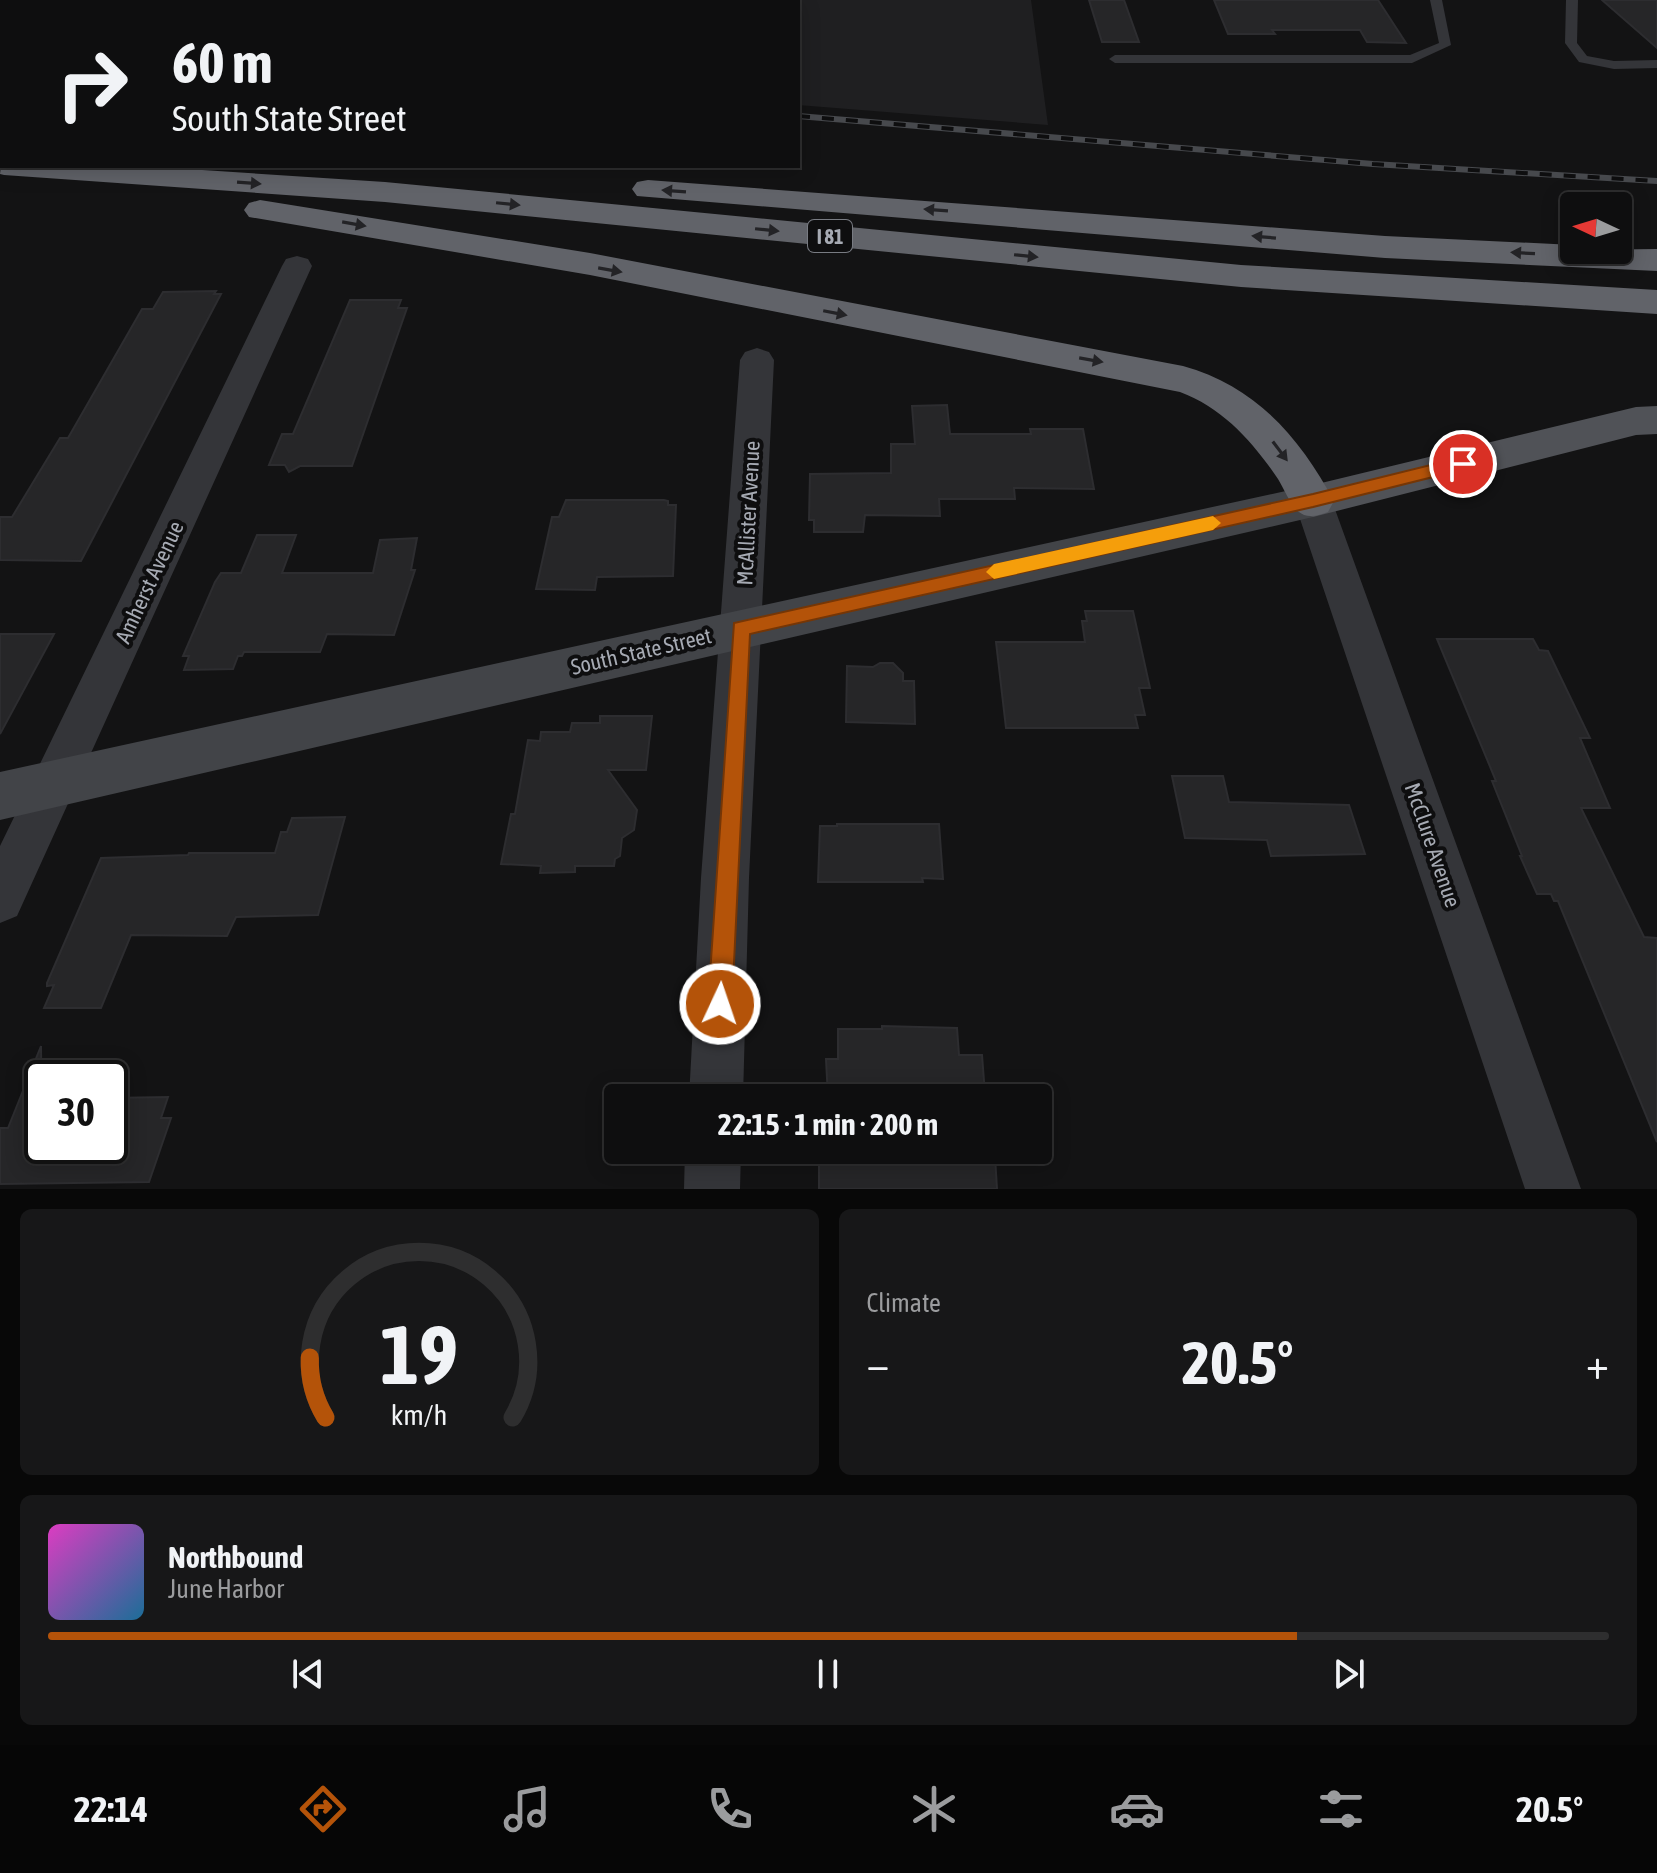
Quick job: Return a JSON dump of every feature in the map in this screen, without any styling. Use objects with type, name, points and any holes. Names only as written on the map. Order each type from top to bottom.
[{"type":"highway","name":"I 81","points":[[31,168],[385,192],[1241,276],[1657,302]]},
{"type":"highway","name":"I 81","points":[[376,168],[1385,247],[1657,260]]},
{"type":"highway","points":[[0,173],[347,222],[1138,369],[1199,384],[1239,408],[1262,429],[1281,451],[1313,501]]},
{"type":"main road","name":"South State Street","points":[[1313,501],[1650,419]]},
{"type":"street","name":"Amherst Avenue","points":[[0,899],[297,266]]},
{"type":"street","name":"McAllister Avenue","points":[[717,1084],[757,360]]},
{"type":"street","name":"South State Street","points":[[0,796],[1313,501]]},
{"type":"street","name":"McClure Avenue","points":[[1313,501],[1553,1189]]},
{"type":"street","points":[[712,1189],[713,1164]]},
{"type":"lane","points":[[1115,59],[1412,59],[1445,45],[1436,0]]},
{"type":"lane","points":[[1572,0],[1571,43],[1583,59],[1614,65],[1657,64]]},
{"type":"shaded area","points":[[800,0],[1031,0],[1048,125],[800,105]]},
{"type":"building","points":[[1089,0],[1124,0],[1139,42],[1102,42]]},
{"type":"building","points":[[1214,0],[1378,0],[1406,43],[1367,42],[1360,30],[1272,30],[1275,34],[1228,34]]},
{"type":"building","points":[[1602,0],[1657,0],[1657,48]]},
{"type":"building","points":[[216,291],[214,294],[221,294],[81,561],[0,560],[0,517],[12,517],[60,438],[68,438],[142,309],[153,309],[163,292]]},
{"type":"building","points":[[350,300],[401,300],[398,308],[407,308],[352,466],[300,466],[289,472],[285,465],[269,465],[282,434],[293,434]]},
{"type":"building","points":[[947,405],[950,434],[1031,434],[1030,429],[1083,429],[1094,489],[1014,488],[1015,499],[939,499],[940,516],[865,515],[863,532],[814,532],[814,520],[809,520],[810,474],[891,473],[891,444],[915,444],[912,406]]},
{"type":"building","points":[[566,500],[664,500],[668,501],[668,505],[676,505],[673,576],[597,577],[595,590],[536,589],[552,517],[559,517]]},
{"type":"building","points":[[257,535],[296,535],[282,573],[373,573],[380,540],[417,538],[411,570],[415,570],[394,635],[327,634],[320,652],[244,652],[238,656],[233,669],[184,670],[189,656],[183,656],[215,582],[221,573],[241,573]]},
{"type":"building","points":[[1085,611],[1133,611],[1150,688],[1139,688],[1145,715],[1135,715],[1138,728],[1006,728],[996,642],[1085,642],[1082,621],[1087,621]]},
{"type":"building","points":[[0,634],[54,634],[0,734]]},
{"type":"building","points":[[1437,639],[1533,639],[1539,650],[1548,651],[1590,738],[1580,738],[1610,808],[1581,808],[1644,937],[1657,938],[1657,1142],[1558,901],[1554,901],[1551,894],[1537,894],[1520,856],[1492,781],[1496,781]]},
{"type":"building","points":[[880,663],[893,663],[903,673],[903,681],[914,681],[915,724],[846,722],[847,666],[873,667]]},
{"type":"building","points":[[600,716],[652,716],[646,770],[608,770],[637,810],[634,830],[622,838],[620,856],[615,859],[614,866],[575,866],[575,872],[540,873],[541,866],[501,864],[511,814],[515,814],[528,740],[540,741],[541,732],[570,732],[572,723],[600,723]]},
{"type":"building","points":[[1172,776],[1223,776],[1229,802],[1349,805],[1365,854],[1271,856],[1267,840],[1185,838]]},
{"type":"building","points":[[345,817],[318,915],[236,917],[227,936],[131,935],[101,1008],[44,1008],[54,985],[47,986],[47,983],[101,858],[189,853],[275,853],[281,832],[287,832],[292,818]]},
{"type":"building","points":[[939,824],[943,879],[922,878],[923,882],[818,882],[820,826]]},
{"type":"building","points":[[882,1026],[957,1028],[959,1055],[982,1055],[984,1084],[827,1084],[826,1059],[838,1059],[838,1029],[882,1029]]},
{"type":"building","points":[[41,1046],[41,1060],[35,1060]]},
{"type":"building","points":[[24,1088],[24,1164],[128,1164],[128,1098],[168,1097],[161,1118],[171,1118],[149,1182],[0,1184],[0,1128],[8,1128]]},
{"type":"building","points":[[819,1164],[995,1164],[997,1189],[819,1189]]},
{"type":"railway","points":[[800,116],[1373,164],[1657,181]]},
{"type":"slow traffic","points":[[994,572],[1213,523]]},
{"type":"route","points":[[720,1004],[741,628],[1313,501],[1463,464]]}]
